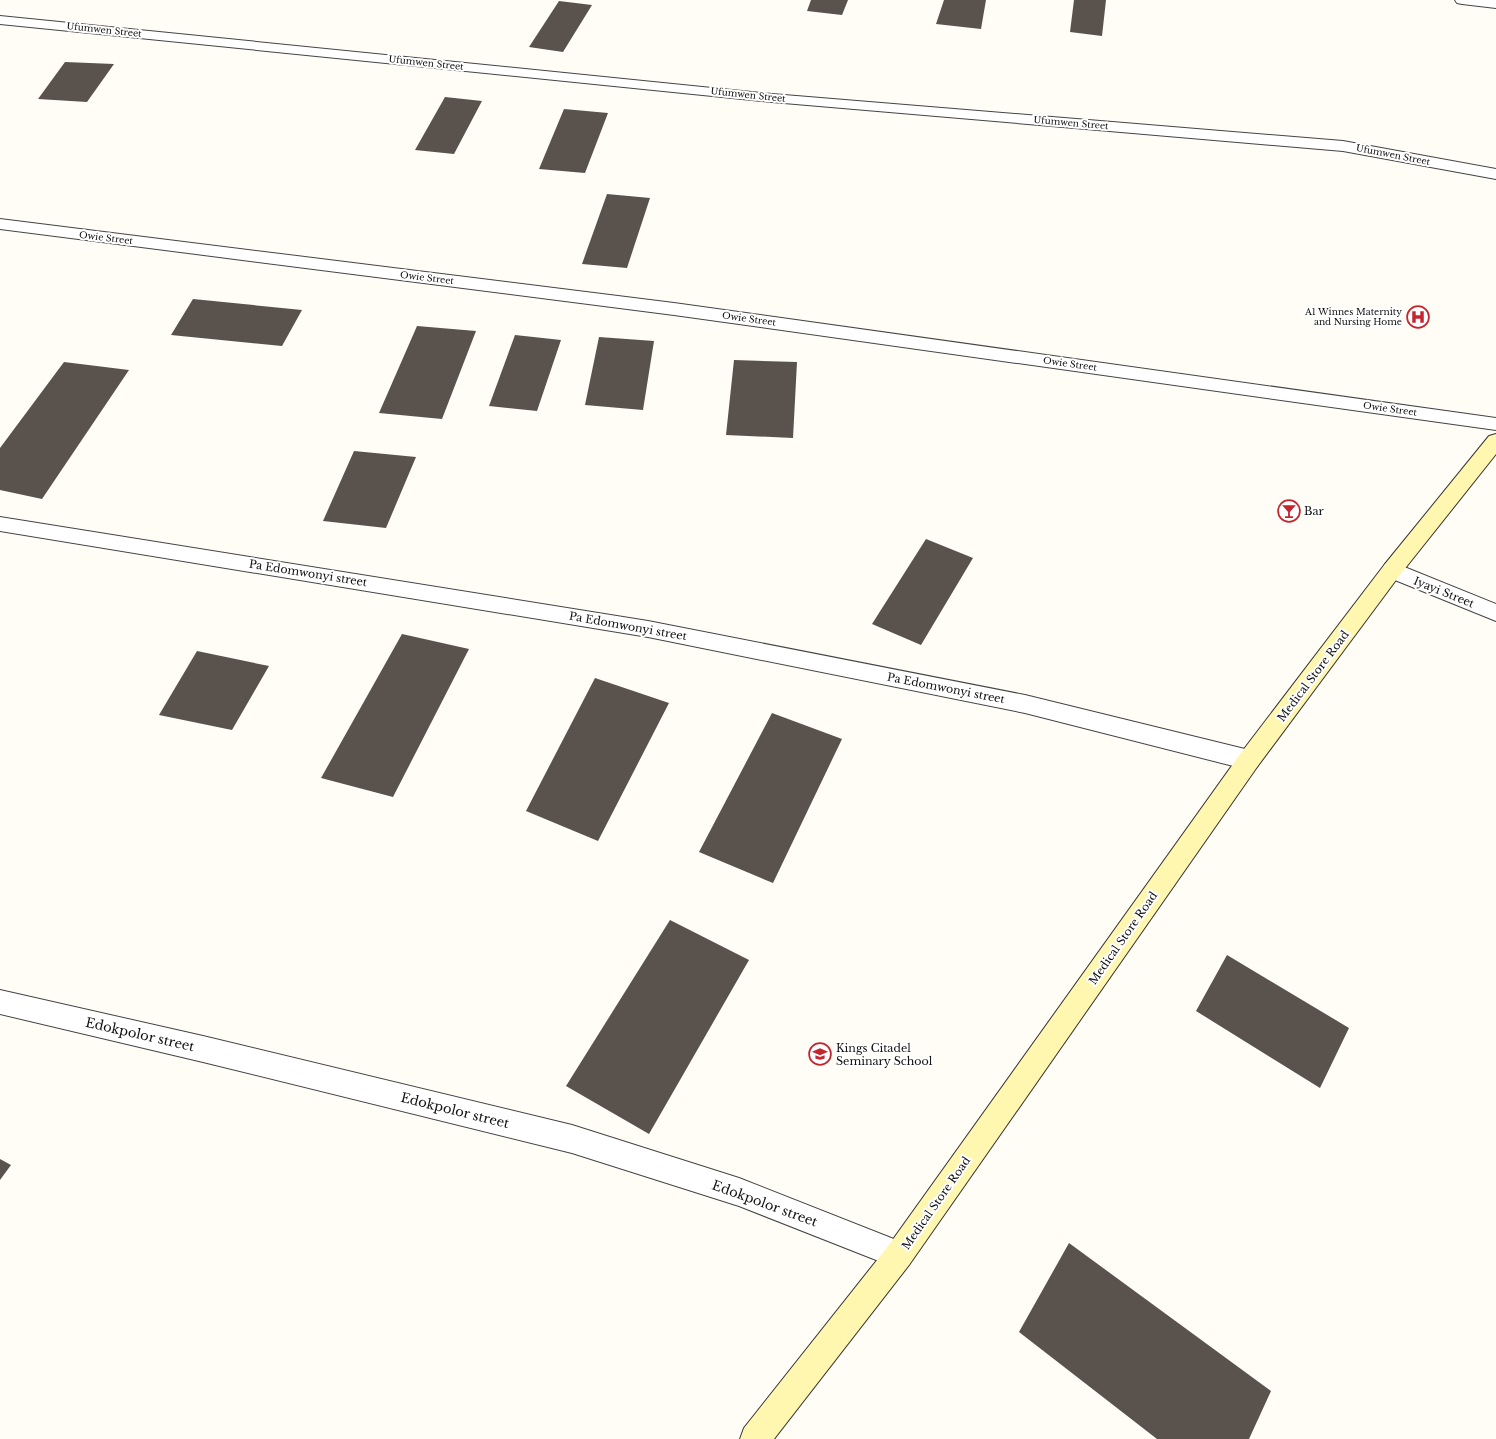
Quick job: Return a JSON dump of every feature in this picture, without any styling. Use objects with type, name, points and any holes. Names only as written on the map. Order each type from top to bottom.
[{"type":"street","points":[[1462,0],[1496,4]]},
{"type":"street","name":"Ufumwen Street","points":[[0,20],[772,98],[1344,146],[1496,174]]},
{"type":"street","name":"Owie Street","points":[[0,224],[674,309],[1496,424]]},
{"type":"street","name":"Medical Store Road","points":[[755,1439],[898,1255],[1249,760],[1392,570],[1496,442]]},
{"type":"street","name":"Pa Edomwonyi street","points":[[0,524],[648,629],[1025,704],[1249,760]]},
{"type":"street","name":"Iyayi Street","points":[[1392,570],[1496,613]]},
{"type":"street","name":"Edokpolor street","points":[[0,1002],[203,1048],[572,1139],[738,1192],[898,1255]]},
{"type":"building","points":[[811,0],[848,0],[842,15],[807,11]]},
{"type":"building","points":[[944,0],[986,0],[981,29],[936,24]]},
{"type":"building","points":[[1074,0],[1106,0],[1102,36],[1070,32]]},
{"type":"building","points":[[559,1],[592,5],[563,52],[529,47]]},
{"type":"building","points":[[65,62],[114,64],[87,102],[38,99]]},
{"type":"building","points":[[445,97],[482,101],[454,154],[415,150]]},
{"type":"building","points":[[564,109],[608,113],[585,173],[539,169]]},
{"type":"building","points":[[607,194],[650,198],[627,268],[582,264]]},
{"type":"building","points":[[193,299],[302,310],[282,346],[171,335]]},
{"type":"building","points":[[417,326],[476,331],[442,419],[379,413]]},
{"type":"building","points":[[515,335],[561,340],[537,411],[489,406]]},
{"type":"building","points":[[599,337],[654,341],[643,410],[585,405]]},
{"type":"building","points":[[734,360],[797,362],[793,438],[726,435]]},
{"type":"building","points":[[64,362],[129,370],[42,499],[0,490],[0,448]]},
{"type":"building","points":[[354,451],[416,457],[386,528],[323,521]]},
{"type":"building","points":[[926,539],[973,558],[921,645],[872,624]]},
{"type":"building","points":[[402,634],[469,649],[393,797],[321,778]]},
{"type":"building","points":[[197,651],[269,666],[232,730],[159,715]]},
{"type":"building","points":[[595,678],[669,703],[598,841],[526,811]]},
{"type":"building","points":[[772,713],[842,739],[773,883],[699,852]]},
{"type":"building","points":[[670,920],[749,960],[649,1134],[566,1086]]},
{"type":"building","points":[[1227,955],[1349,1028],[1320,1088],[1196,1011]]},
{"type":"building","points":[[0,1159],[11,1165],[0,1180]]},
{"type":"building","points":[[1069,1243],[1271,1391],[1249,1439],[1157,1439],[1019,1332]]},
{"type":"place","name":"A1 Winnes Maternity and Nursing Home","points":[[1418,317]]},
{"type":"place","name":"Bar","points":[[1289,511]]},
{"type":"place","name":"Kings Citadel Seminary School","points":[[820,1054]]}]
